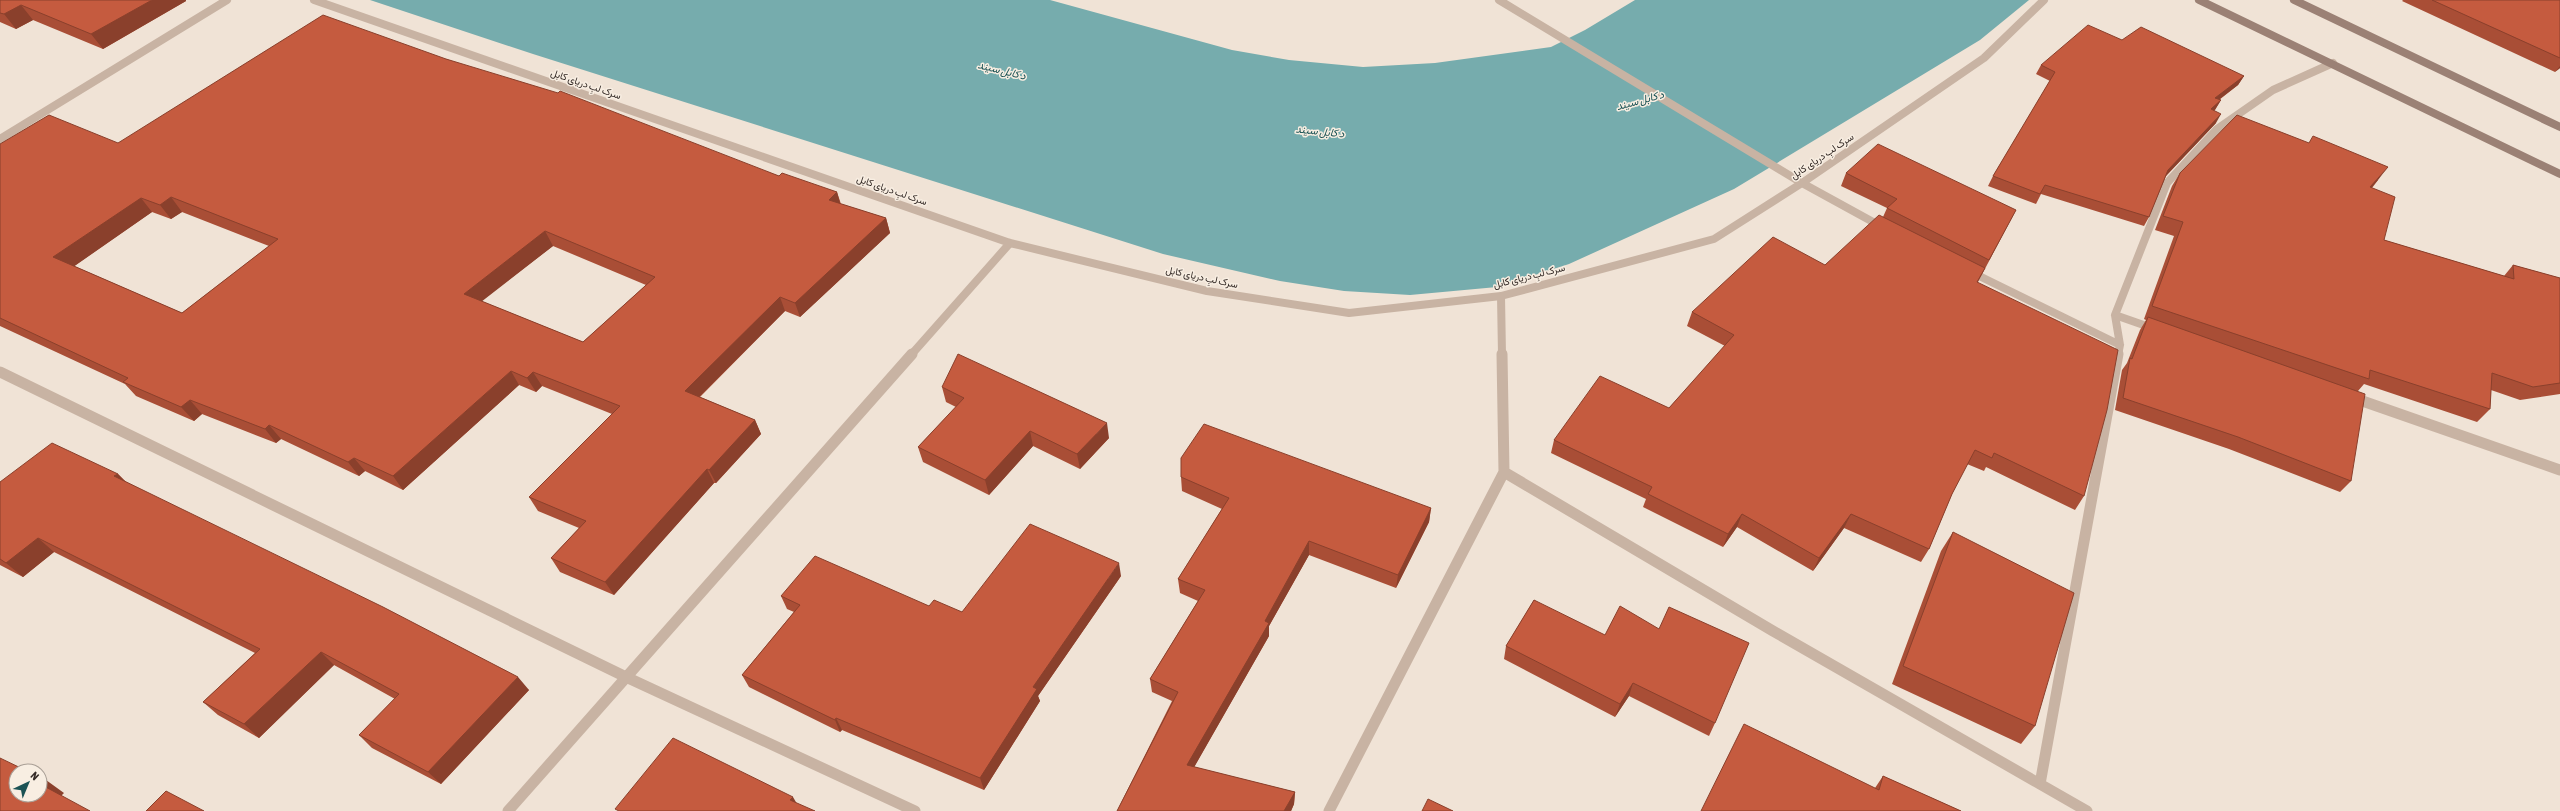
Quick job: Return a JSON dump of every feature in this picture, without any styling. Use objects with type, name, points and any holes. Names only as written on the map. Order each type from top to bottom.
[{"type":"main road","points":[[2198,0],[2333,63],[2560,174]]},
{"type":"main road","points":[[2294,0],[2560,127]]},
{"type":"street","points":[[0,139],[227,0]]},
{"type":"street","name":"سرک لبِ دریای کابل","points":[[314,0],[1010,243],[1207,291],[1349,313],[1501,296],[1714,239],[1802,183],[1984,58],[2044,0]]},
{"type":"street","points":[[1499,0],[1778,166],[1802,183],[1890,231]]},
{"type":"street","points":[[2040,784],[2120,345],[2115,315],[2167,183],[2217,129],[2273,90],[2333,63]]},
{"type":"street","points":[[508,811],[1010,243]]},
{"type":"street","points":[[1959,266],[2120,345]]},
{"type":"street","points":[[1329,811],[1504,472],[1501,296]]},
{"type":"street","points":[[2115,315],[2168,334]]},
{"type":"street","points":[[0,372],[626,677],[915,811]]},
{"type":"street","points":[[2342,394],[2560,470]]},
{"type":"street","points":[[1504,472],[1766,627],[2087,811]]},
{"type":"water","name":"د کابل سيند","points":[[370,0],[1050,0],[1232,50],[1289,60],[1363,67],[1435,63],[1551,47],[1585,30],[1635,0],[2029,0],[1980,40],[1734,189],[1569,264],[1497,287],[1410,295],[1344,291],[1280,281],[1163,254],[533,54]]},
{"type":"building","points":[[0,0],[152,0],[91,34],[21,5],[4,14],[0,13]]},
{"type":"building","points":[[2432,0],[2560,0],[2560,58]]},
{"type":"building","points":[[323,15],[446,59],[558,93],[560,91],[779,176],[782,173],[837,192],[829,200],[886,218],[795,303],[780,297],[685,391],[755,420],[709,470],[707,469],[605,582],[551,558],[586,521],[529,497],[620,406],[533,372],[527,378],[511,371],[393,476],[354,458],[348,462],[269,425],[265,429],[190,400],[181,407],[123,382],[128,378],[0,318],[0,144],[49,115],[118,143]],"holes":[[[171,197],[278,239],[182,313],[53,257],[141,198],[160,205]],[[545,231],[655,277],[583,342],[464,294]]]},
{"type":"building","points":[[2088,25],[2122,40],[2141,27],[2244,76],[2215,98],[2221,100],[2211,109],[2221,114],[2168,170],[2149,217],[2045,185],[2040,194],[1993,176],[2055,72],[2041,65]]},
{"type":"building","points":[[2237,115],[2309,143],[2313,136],[2388,167],[2370,187],[2395,197],[2384,240],[2514,279],[2513,265],[2560,278],[2560,383],[2533,387],[2492,373],[2490,409],[2370,370],[2369,379],[2152,306],[2183,222],[2163,216],[2180,173]]},
{"type":"building","points":[[1878,144],[2016,210],[1989,260],[1887,208],[1897,199],[1846,173]]},
{"type":"building","points":[[1879,215],[1985,268],[1977,282],[2118,350],[2107,410],[2084,496],[1994,453],[1992,458],[1975,450],[1952,494],[1929,549],[1851,514],[1819,558],[1742,514],[1728,534],[1648,494],[1652,487],[1554,440],[1600,376],[1669,408],[1734,335],[1692,312],[1773,237],[1825,265]]},
{"type":"building","points":[[2148,317],[2365,394],[2351,481],[2238,437],[2123,398],[2130,358],[2132,359]]},
{"type":"building","points":[[958,354],[1107,423],[1077,454],[1030,431],[985,480],[918,447],[964,398],[942,387]]},
{"type":"building","points":[[1204,424],[1431,508],[1398,575],[1309,541],[1265,621],[1269,623],[1187,765],[1295,792],[1284,811],[1117,811],[1178,692],[1150,679],[1205,590],[1178,579],[1229,498],[1181,477],[1181,458]]},
{"type":"building","points":[[52,443],[118,474],[114,476],[383,607],[518,677],[428,772],[359,735],[399,694],[321,652],[244,724],[203,702],[260,649],[38,538],[6,563],[0,559],[0,482]]},
{"type":"building","points":[[1030,524],[1119,563],[1033,687],[1037,689],[980,778],[836,718],[835,720],[742,675],[800,605],[781,596],[815,556],[929,606],[934,600],[962,612]]},
{"type":"building","points":[[1953,532],[2074,593],[2035,726],[1903,666]]},
{"type":"building","points":[[1534,600],[1605,635],[1620,606],[1659,629],[1669,607],[1749,643],[1715,723],[1633,683],[1620,704],[1506,646]]},
{"type":"building","points":[[1744,724],[1879,790],[1883,776],[1961,811],[1701,811]]},
{"type":"building","points":[[673,738],[793,797],[790,800],[815,811],[619,811],[615,809]]},
{"type":"building","points":[[0,758],[10,763],[8,763],[8,803],[48,803],[48,788],[90,811],[0,811]]},
{"type":"building","points":[[166,791],[204,811],[146,811]]},
{"type":"building","points":[[1428,799],[1453,811],[1422,811]]}]
